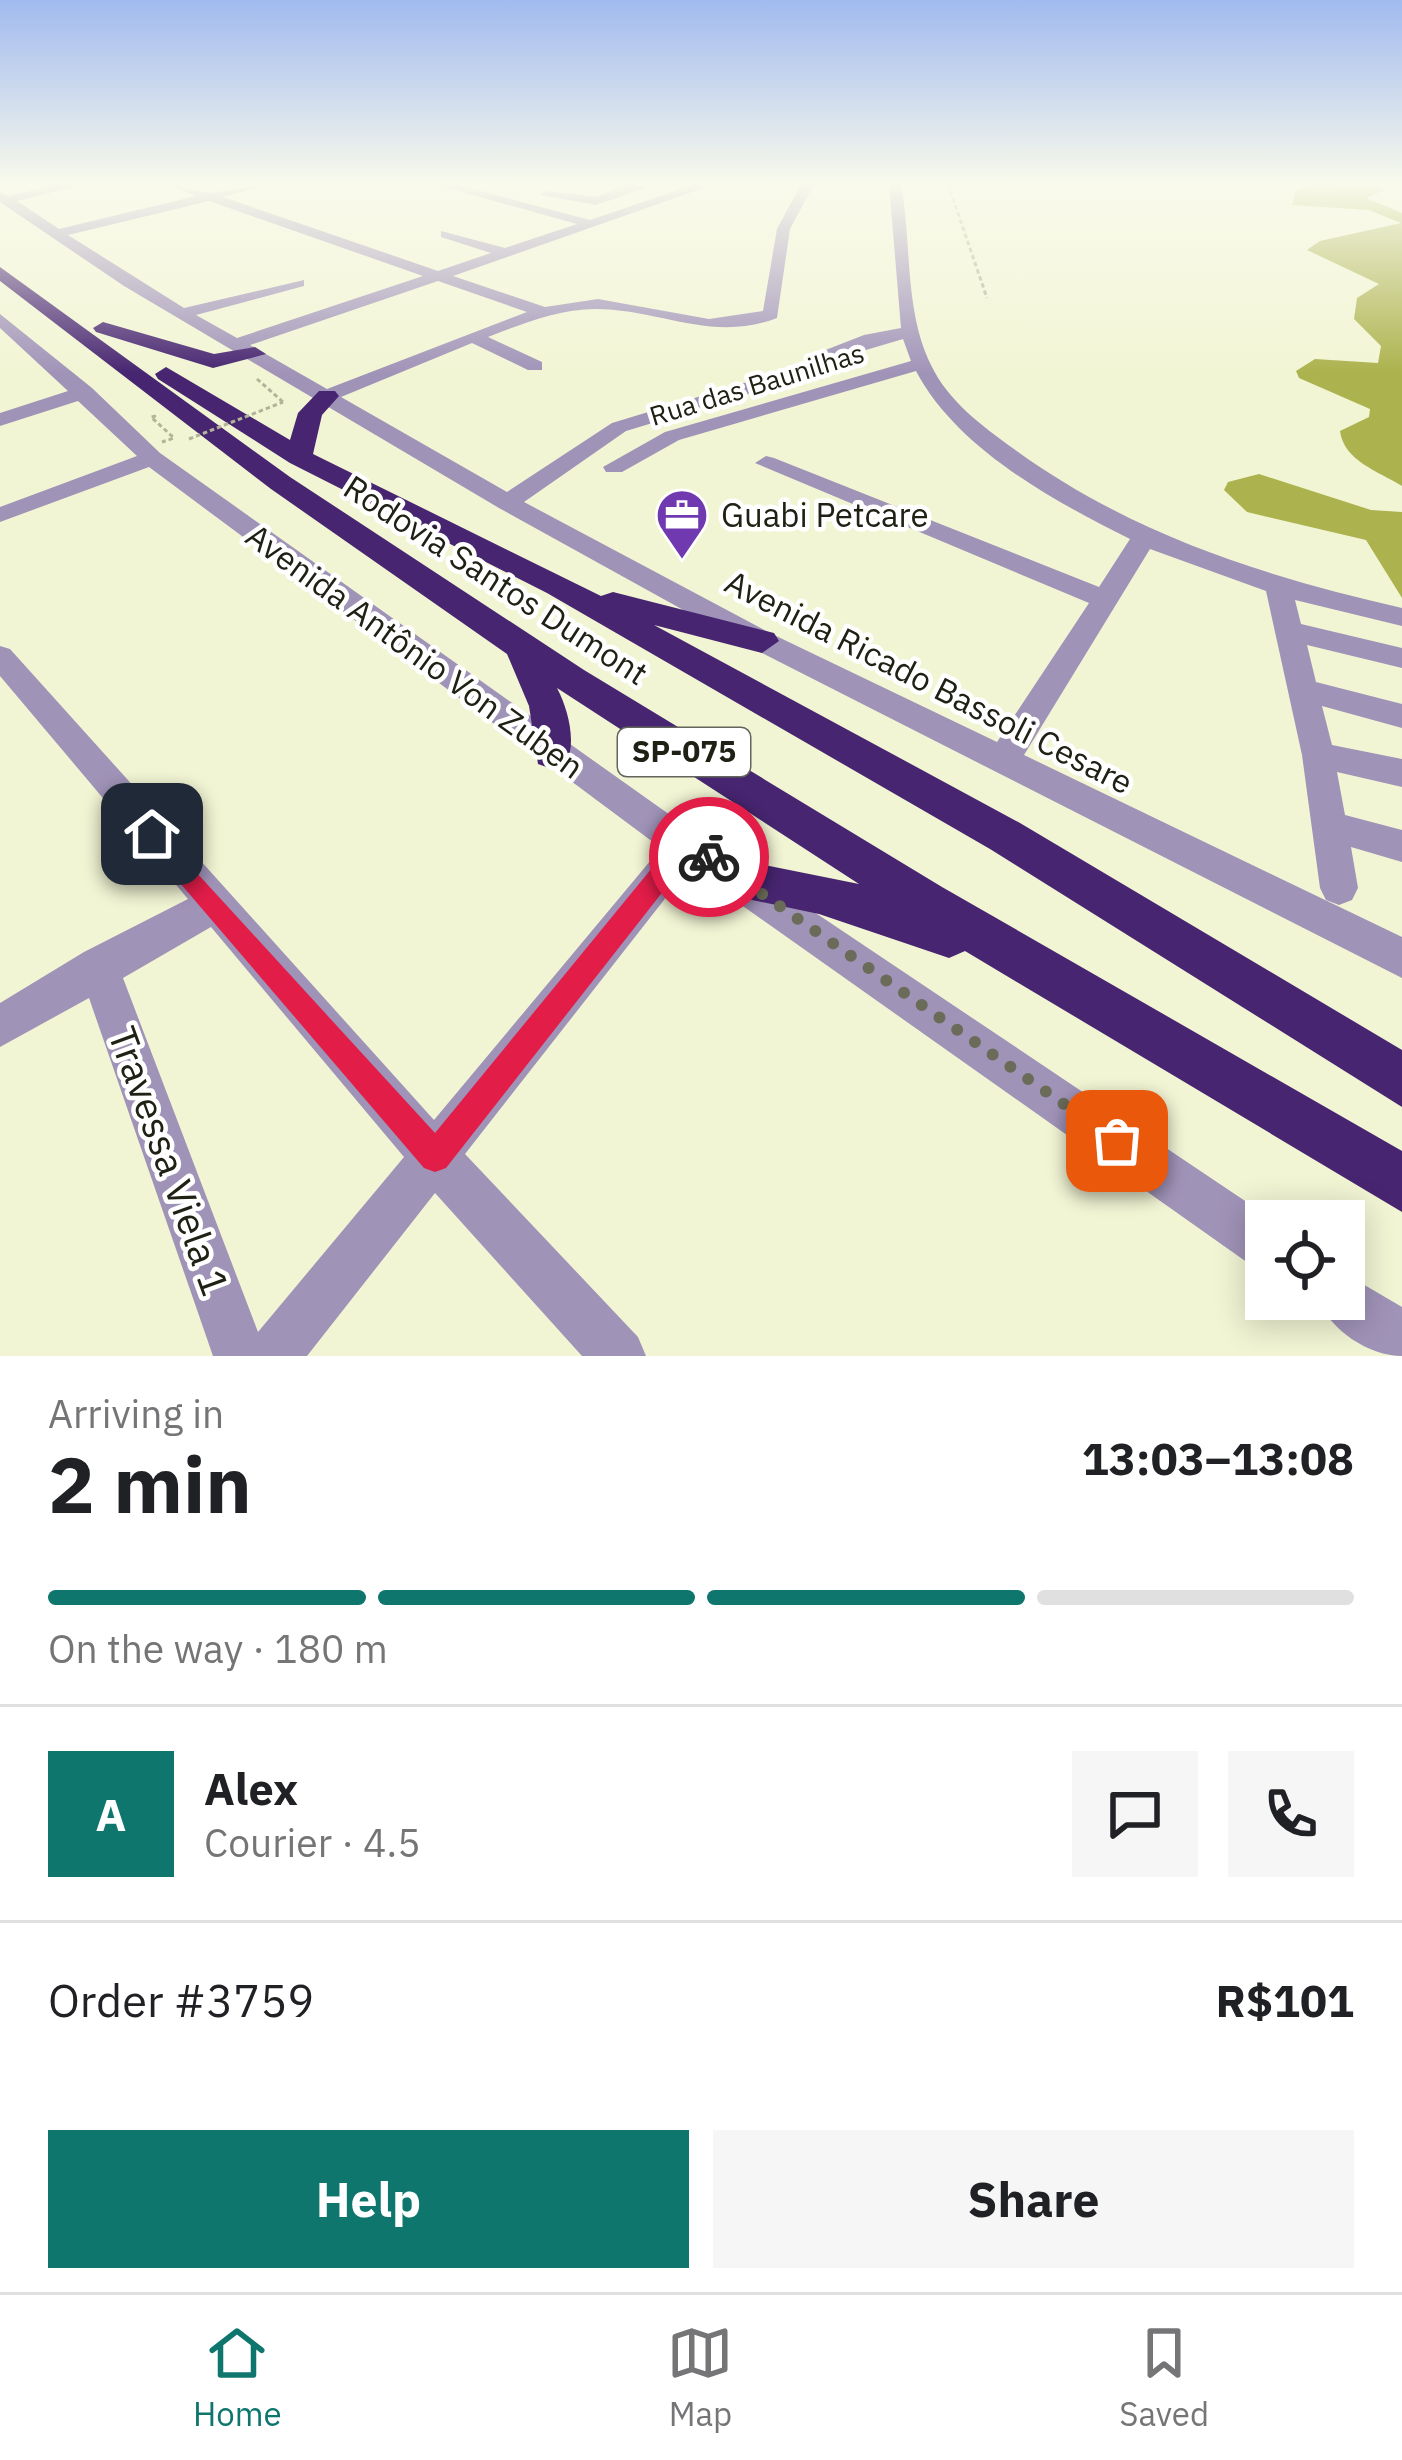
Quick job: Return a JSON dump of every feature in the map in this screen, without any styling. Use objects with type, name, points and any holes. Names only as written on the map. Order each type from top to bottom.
[{"type":"highway","name":"Rodovia Santos Dumont","points":[[0,251],[103,328],[299,457],[558,586],[1005,836],[1402,1080]]},
{"type":"highway","name":"Rodovia Santos Dumont","points":[[0,272],[283,489],[512,645],[1064,988],[1402,1183]]},
{"type":"highway","points":[[103,328],[213,362],[246,349]]},
{"type":"highway","points":[[299,457],[310,413],[327,396]]},
{"type":"highway","points":[[558,586],[762,641]]},
{"type":"highway","points":[[512,645],[543,688],[552,753]]},
{"type":"highway","points":[[744,881],[819,892],[895,915],[1064,988]]},
{"type":"street","name":"Avenida Ricado Bassoli Cesare","points":[[81,247],[183,313],[507,503],[762,641],[1402,958]]},
{"type":"street","points":[[356,247],[543,311]]},
{"type":"street","points":[[488,247],[508,254]]},
{"type":"street","points":[[246,349],[528,247]]},
{"type":"street","points":[[327,396],[543,311],[597,304],[706,322],[758,321],[771,314],[780,247]]},
{"type":"street","points":[[902,247],[911,332],[921,364],[949,406],[973,430],[1080,504],[1192,562],[1279,589],[1402,617]]},
{"type":"street","points":[[183,313],[298,283]]},
{"type":"street","name":"Avenida Antônio Von Zuben","points":[[0,319],[85,392],[106,421],[147,454],[552,753],[688,842],[1245,1229]]},
{"type":"street","points":[[507,503],[619,427],[830,363],[829,355],[870,339],[911,332]]},
{"type":"street","points":[[0,338],[38,352]]},
{"type":"street","points":[[476,338],[535,366]]},
{"type":"street","name":"Rua das Baunilhas","points":[[614,467],[672,436],[921,364]]},
{"type":"street","points":[[0,420],[85,392]]},
{"type":"street","points":[[0,514],[147,454]]},
{"type":"street","points":[[766,463],[1104,599]]},
{"type":"street","points":[[1003,761],[1144,539]]},
{"type":"street","points":[[1279,589],[1318,755],[1339,888]]},
{"type":"street","points":[[1292,632],[1402,658]]},
{"type":"street","points":[[0,656],[435,1157],[619,1356]]},
{"type":"street","points":[[1304,690],[1402,716]]},
{"type":"street","points":[[1318,755],[1402,773]]},
{"type":"street","points":[[1328,825],[1402,845]]},
{"type":"street","points":[[273,1356],[688,842]]},
{"type":"street","points":[[0,1026],[98,966],[213,905]]},
{"type":"street","name":"Travessa Viela 1","points":[[98,966],[240,1356]]},
{"type":"street","points":[[1365,1313],[1402,1339]]},
{"type":"path","points":[[970,247],[987,298]]},
{"type":"path","points":[[147,454],[174,438],[151,417],[158,415],[190,439],[284,402]]},
{"type":"green space","points":[[1402,247],[1402,486],[1363,464],[1343,441],[1340,431],[1369,417],[1370,409],[1299,378],[1296,371],[1315,359],[1378,363],[1381,346],[1354,319],[1357,298],[1379,284],[1307,250]]},
{"type":"green space","points":[[1259,474],[1371,510],[1402,512],[1402,598],[1366,540],[1247,512],[1224,490],[1228,482]]},
{"type":"way so far","points":[[709,857],[1117,1141]]},
{"type":"place","name":"Guabi Petcare","points":[[682,561]]},
{"type":"route","points":[[152,834],[435,1157],[688,842],[709,857]]}]
